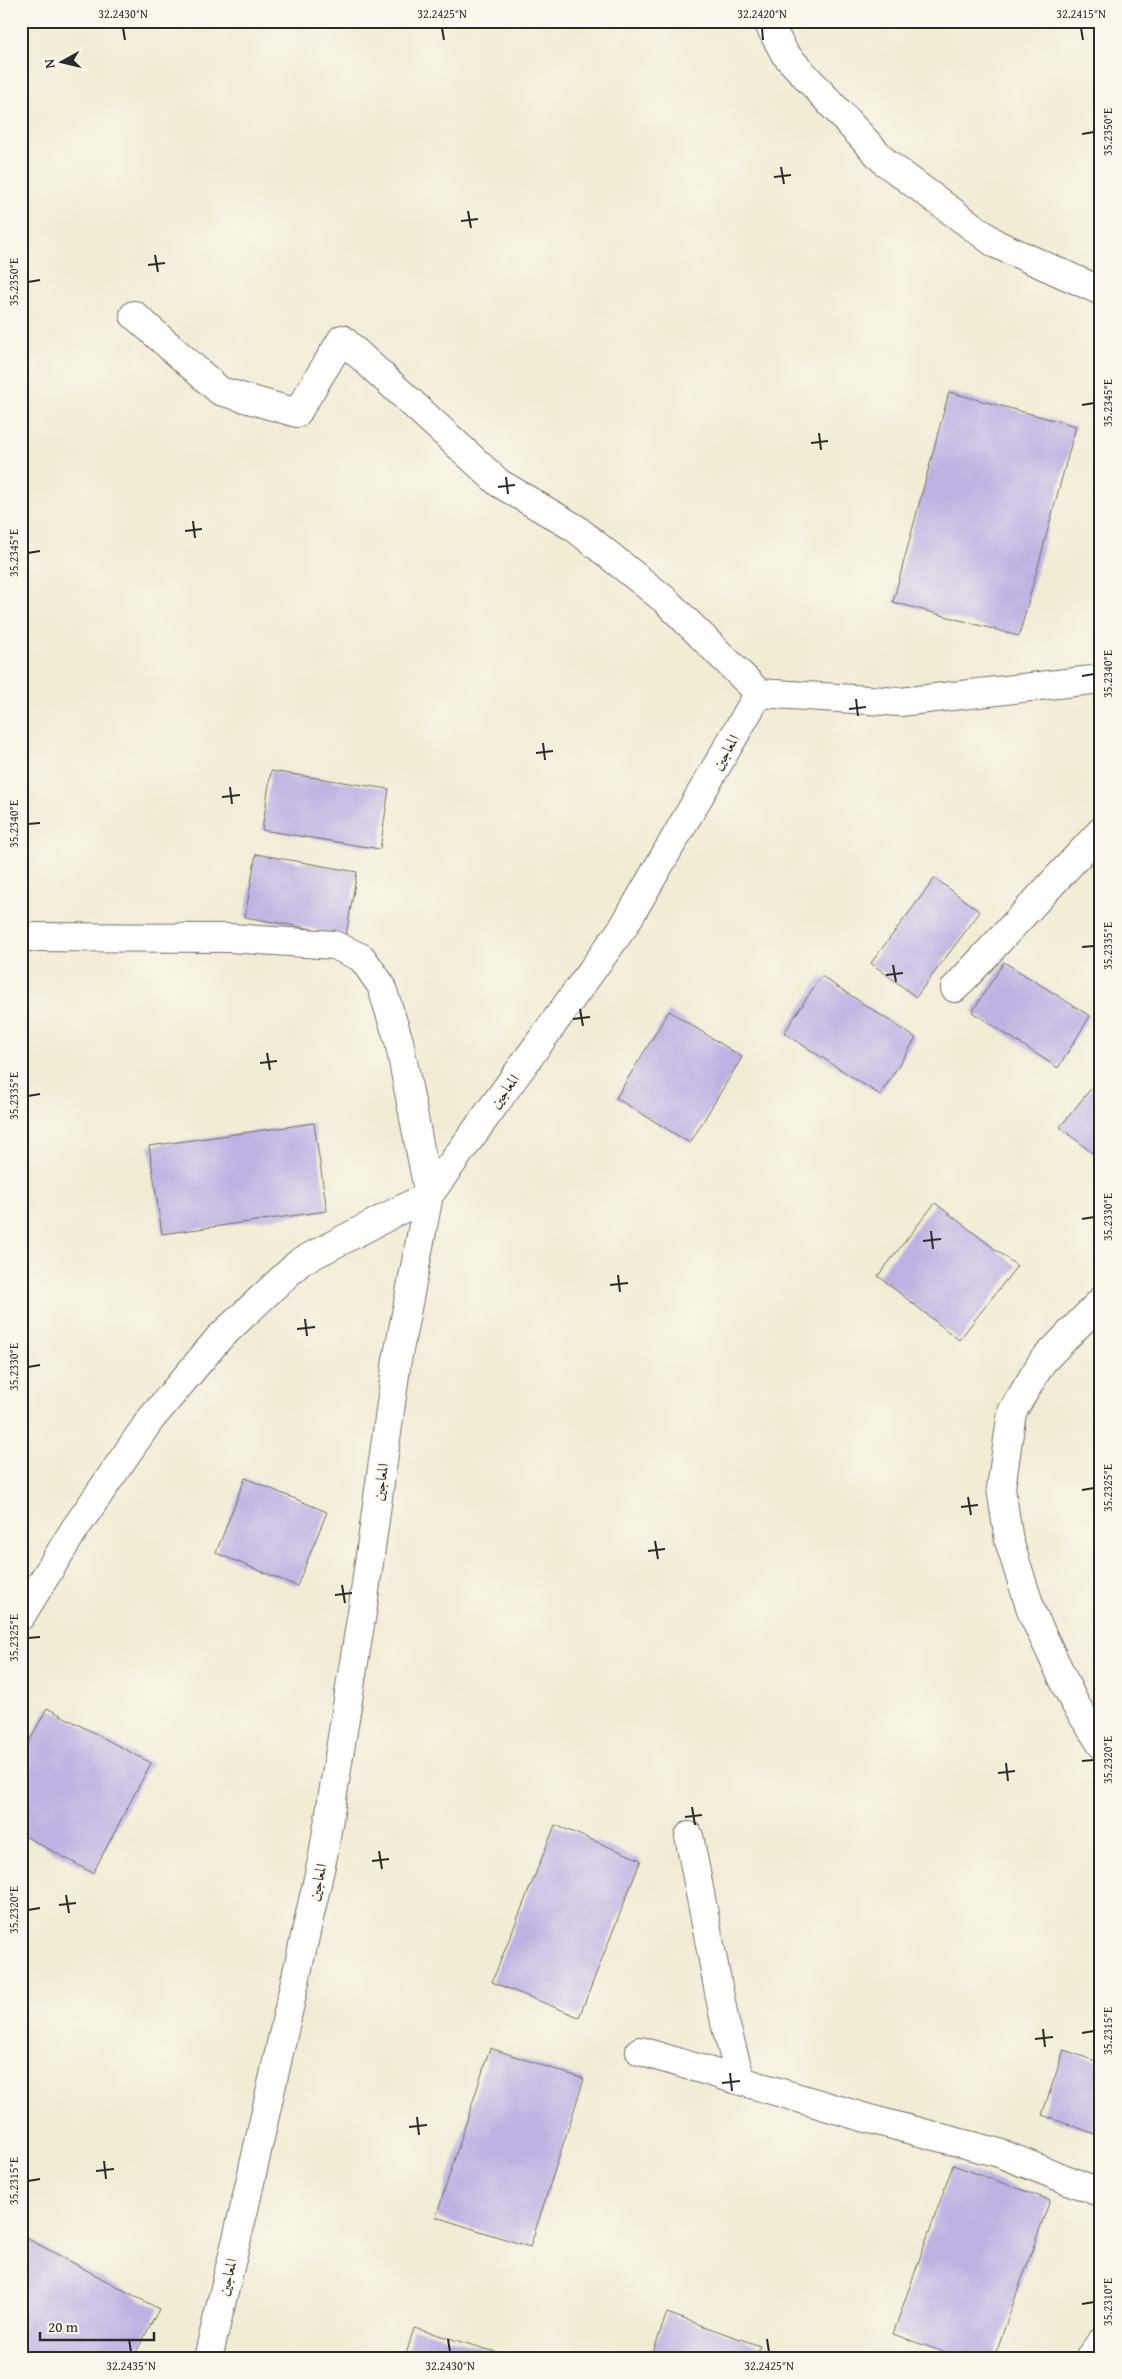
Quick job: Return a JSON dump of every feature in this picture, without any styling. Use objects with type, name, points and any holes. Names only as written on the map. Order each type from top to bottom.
[{"type":"street","points":[[767,21],[785,54],[884,162],[996,244],[1101,291]]},
{"type":"street","points":[[134,315],[220,391],[297,413],[342,339],[499,483],[575,528],[664,600],[759,693],[900,702],[1101,679]]},
{"type":"street","name":"المعاجين","points":[[208,2358],[245,2205],[323,1856],[364,1606],[397,1360],[429,1195],[624,926],[759,693]]},
{"type":"street","points":[[955,988],[1101,831]]},
{"type":"street","points":[[21,937],[230,938],[334,945],[362,958],[381,985],[399,1041],[429,1195],[300,1262],[219,1338],[150,1420],[74,1530],[21,1616]]},
{"type":"street","points":[[1101,1301],[1042,1362],[1012,1412],[1001,1488],[1009,1541],[1032,1613],[1074,1702],[1101,1744]]},
{"type":"street","points":[[689,1836],[725,2023],[741,2081]]},
{"type":"street","points":[[640,2051],[866,2118],[999,2153],[1101,2193]]},
{"type":"street","points":[[1090,2358],[1101,2342]]},
{"type":"building","points":[[949,392],[1076,426],[1019,636],[893,602]]},
{"type":"building","points":[[271,771],[389,789],[380,849],[262,830]]},
{"type":"building","points":[[256,854],[357,872],[346,935],[245,917]]},
{"type":"building","points":[[935,878],[980,912],[916,997],[871,963]]},
{"type":"building","points":[[1004,962],[1090,1016],[1058,1068],[972,1012]]},
{"type":"building","points":[[821,976],[916,1038],[880,1095],[784,1033]]},
{"type":"building","points":[[669,1011],[742,1057],[690,1143],[616,1098]]},
{"type":"building","points":[[1101,1076],[1101,1160],[1060,1127]]},
{"type":"building","points":[[314,1123],[327,1211],[162,1234],[149,1146]]},
{"type":"building","points":[[935,1203],[1017,1266],[959,1340],[878,1276]]},
{"type":"building","points":[[245,1478],[327,1512],[297,1586],[216,1553]]},
{"type":"building","points":[[47,1708],[151,1763],[93,1873],[21,1834],[21,1757]]},
{"type":"building","points":[[555,1825],[641,1860],[579,2017],[492,1982]]},
{"type":"building","points":[[490,2048],[584,2079],[530,2247],[436,2217]]},
{"type":"building","points":[[1064,2050],[1101,2063],[1101,2136],[1042,2115]]},
{"type":"building","points":[[953,2165],[1050,2200],[994,2358],[960,2358],[893,2334]]},
{"type":"building","points":[[21,2235],[159,2309],[133,2358],[21,2358]]},
{"type":"building","points":[[667,2313],[760,2346],[756,2358],[651,2358]]},
{"type":"building","points":[[414,2328],[496,2352],[494,2358],[405,2358]]}]
